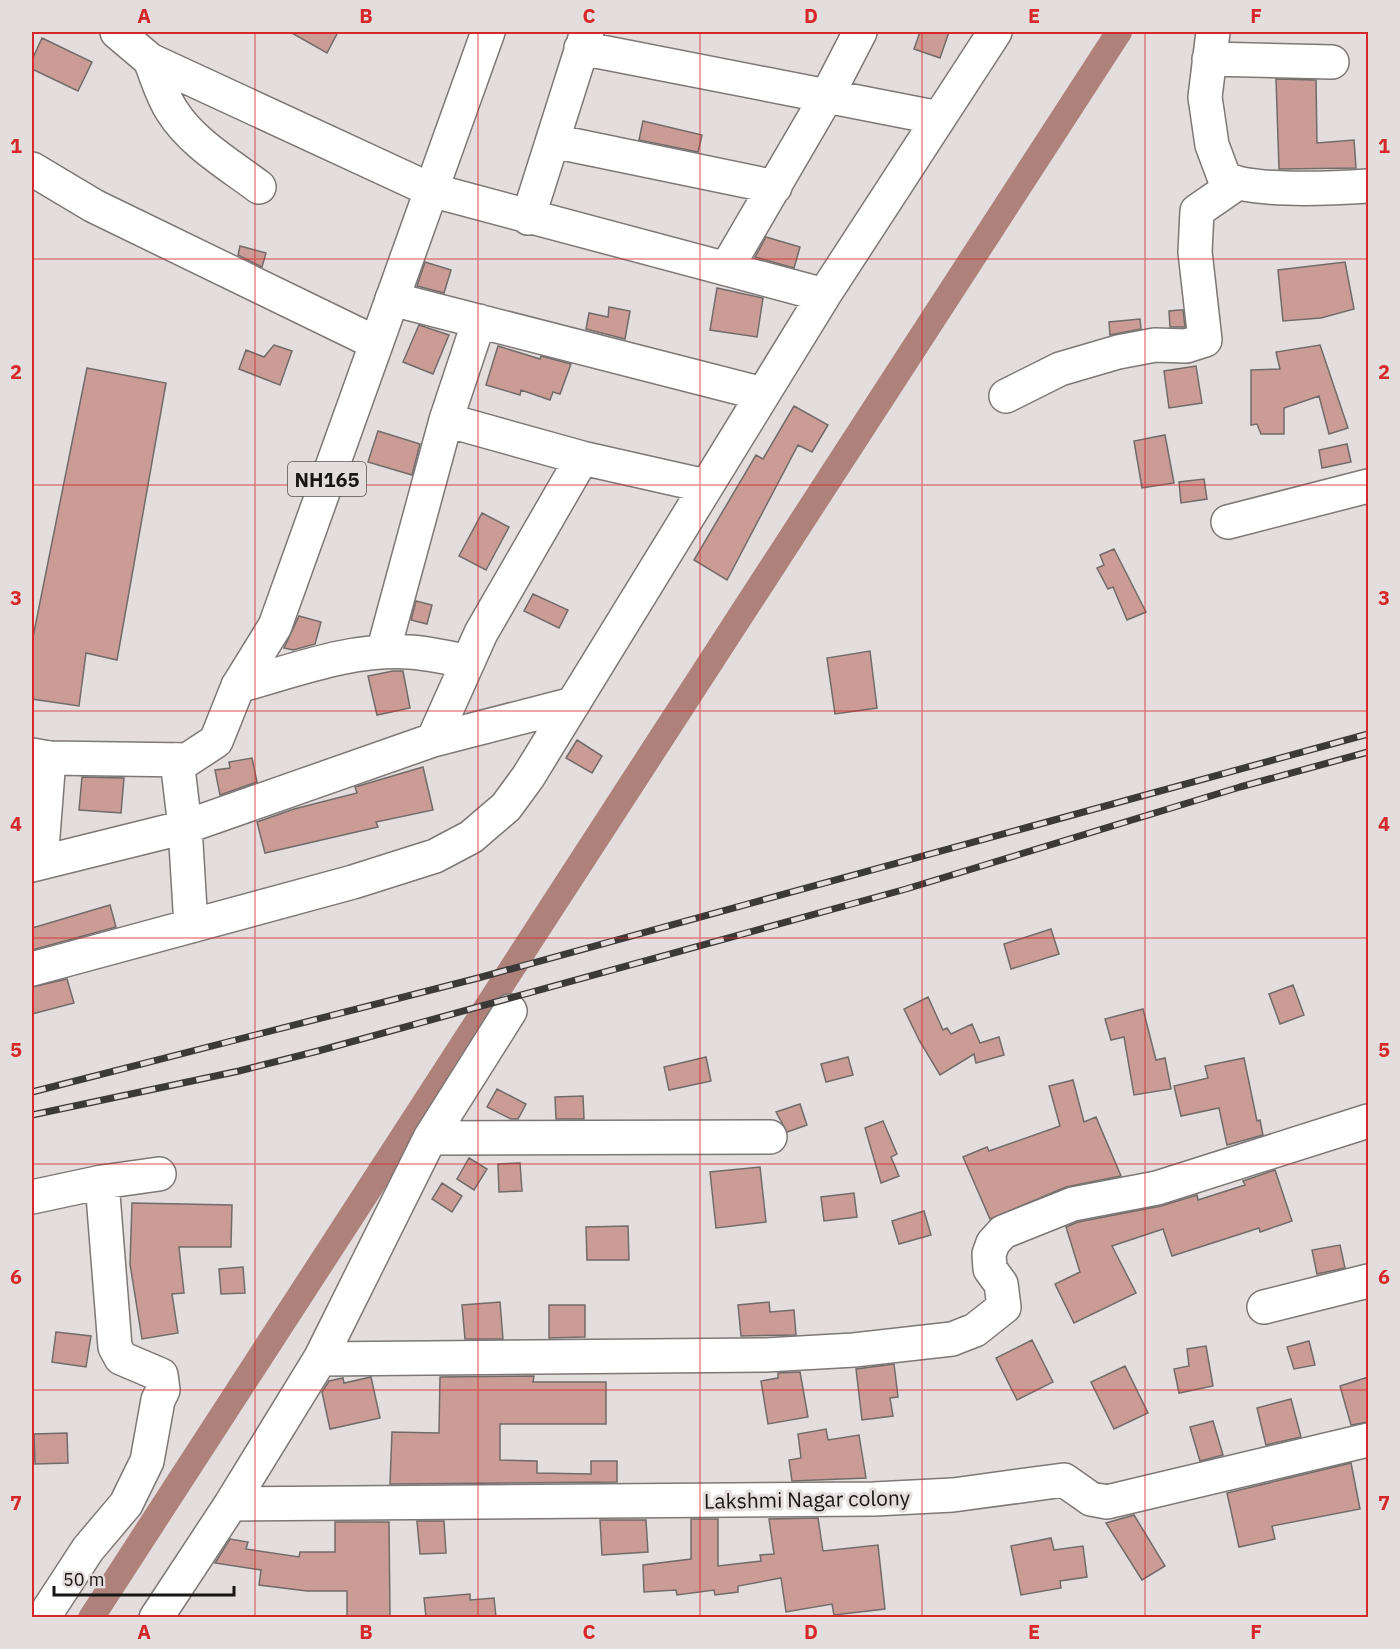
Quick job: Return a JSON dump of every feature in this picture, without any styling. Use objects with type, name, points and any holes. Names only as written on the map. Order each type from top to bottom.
[{"type":"main road","points":[[117,32],[150,60],[431,190],[528,218],[824,295]]},
{"type":"main road","points":[[726,269],[828,94],[860,32]]},
{"type":"main road","points":[[32,969],[353,882],[435,855],[471,837],[506,807],[573,704],[824,295],[995,32]]},
{"type":"main road","name":"NH165","points":[[40,756],[187,760],[216,741],[238,686],[275,626],[431,190],[481,34]]},
{"type":"main road","points":[[528,218],[584,40],[939,118]]},
{"type":"main road","points":[[1332,62],[1211,45],[1205,97],[1212,145],[1221,173],[1236,184],[1308,187],[1368,186]]},
{"type":"main road","points":[[150,60],[172,111],[183,125],[205,146],[260,187]]},
{"type":"main road","points":[[553,141],[775,187]]},
{"type":"main road","points":[[32,170],[94,206],[376,343]]},
{"type":"main road","points":[[1006,396],[1060,369],[1118,352],[1155,345],[1186,346],[1205,340],[1195,252],[1197,211],[1236,184]]},
{"type":"main road","points":[[392,299],[763,394]]},
{"type":"main road","points":[[383,652],[446,420],[479,321]]},
{"type":"main road","points":[[446,420],[582,458],[706,486]]},
{"type":"main road","points":[[433,740],[481,633],[582,458]]},
{"type":"main road","points":[[1228,522],[1368,486]]},
{"type":"main road","points":[[238,686],[354,655],[411,652],[468,662]]},
{"type":"main road","points":[[40,756],[36,864],[185,827],[433,740],[573,704]]},
{"type":"main road","points":[[177,760],[185,827],[191,926]]},
{"type":"main road","points":[[156,1617],[231,1504],[320,1359],[430,1138],[510,1011]]},
{"type":"main road","points":[[320,1359],[766,1355],[854,1350],[952,1339],[975,1330],[1004,1307],[1001,1284],[990,1269],[989,1254],[993,1243],[1003,1232],[1073,1203],[1157,1188],[1368,1121]]},
{"type":"main road","points":[[430,1138],[770,1137]]},
{"type":"main road","points":[[32,1197],[102,1182],[159,1174]]},
{"type":"main road","points":[[43,1617],[88,1549],[126,1504],[147,1461],[158,1400],[163,1390],[161,1375],[121,1358],[115,1347],[102,1182]]},
{"type":"main road","points":[[1264,1307],[1368,1281]]},
{"type":"main road","name":"Lakshmi Nagar colony","points":[[231,1504],[874,1499],[952,1495],[1064,1480],[1091,1499],[1107,1502],[1368,1440]]},
{"type":"building","points":[[290,32],[338,32],[327,53]]},
{"type":"building","points":[[920,32],[949,32],[940,58],[914,49]]},
{"type":"building","points":[[42,38],[92,62],[78,91],[32,69],[32,60]]},
{"type":"building","points":[[1276,79],[1316,80],[1317,143],[1354,140],[1356,168],[1279,169]]},
{"type":"building","points":[[643,121],[702,135],[698,152],[639,140]]},
{"type":"building","points":[[766,237],[800,247],[794,268],[755,257]]},
{"type":"building","points":[[240,246],[266,253],[262,267],[238,255]]},
{"type":"building","points":[[425,262],[451,270],[444,293],[417,286]]},
{"type":"building","points":[[1345,262],[1354,309],[1321,318],[1283,321],[1278,270]]},
{"type":"building","points":[[717,288],[763,298],[757,337],[710,330]]},
{"type":"building","points":[[609,307],[630,311],[625,339],[586,329],[589,313],[608,317]]},
{"type":"building","points":[[1183,310],[1185,327],[1170,327],[1169,311]]},
{"type":"building","points":[[1140,319],[1141,329],[1110,335],[1109,322]]},
{"type":"building","points":[[419,325],[449,335],[433,374],[403,362]]},
{"type":"building","points":[[274,345],[292,351],[280,385],[239,369],[246,350],[264,357]]},
{"type":"building","points":[[1320,345],[1348,428],[1329,434],[1319,396],[1284,408],[1284,434],[1261,434],[1257,424],[1251,425],[1251,370],[1280,369],[1276,352]]},
{"type":"building","points":[[498,346],[540,359],[541,356],[571,364],[560,394],[553,392],[550,400],[521,390],[520,395],[486,385]]},
{"type":"building","points":[[1196,366],[1202,403],[1169,408],[1164,371]]},
{"type":"building","points":[[87,368],[166,383],[117,660],[86,653],[79,706],[32,699],[32,642]]},
{"type":"building","points":[[794,406],[828,425],[812,452],[798,445],[727,580],[694,560],[756,455],[763,459]]},
{"type":"building","points":[[378,431],[420,444],[412,475],[368,462]]},
{"type":"building","points":[[1165,435],[1174,483],[1142,488],[1134,441]]},
{"type":"building","points":[[1347,444],[1351,462],[1322,468],[1319,450]]},
{"type":"building","points":[[1204,479],[1207,499],[1181,503],[1179,482]]},
{"type":"building","points":[[482,513],[509,527],[486,570],[459,556]]},
{"type":"building","points":[[1114,549],[1146,612],[1127,620],[1113,587],[1108,589],[1097,568],[1104,565],[1100,555]]},
{"type":"building","points":[[533,594],[568,610],[559,628],[524,611]]},
{"type":"building","points":[[416,601],[432,605],[427,624],[411,620]]},
{"type":"building","points":[[299,616],[321,622],[315,644],[293,650],[284,648]]},
{"type":"building","points":[[870,651],[877,708],[835,714],[827,658]]},
{"type":"building","points":[[403,671],[410,708],[377,715],[368,676]]},
{"type":"building","points":[[577,740],[602,756],[592,773],[566,758]]},
{"type":"building","points":[[252,758],[257,782],[220,795],[215,770],[230,768],[229,762]]},
{"type":"building","points":[[423,767],[433,810],[376,822],[378,827],[265,853],[257,822],[294,809],[357,793],[355,787]]},
{"type":"building","points":[[82,777],[124,778],[121,813],[79,810]]},
{"type":"building","points":[[110,905],[116,927],[32,950],[32,928]]},
{"type":"building","points":[[1051,929],[1059,954],[1011,969],[1004,944]]},
{"type":"building","points":[[67,979],[74,1003],[32,1014],[32,987]]},
{"type":"building","points":[[1293,985],[1304,1015],[1280,1024],[1269,994]]},
{"type":"building","points":[[928,997],[943,1030],[947,1028],[951,1034],[972,1024],[980,1043],[999,1037],[1004,1055],[976,1063],[974,1054],[940,1075],[904,1009]]},
{"type":"building","points":[[1143,1009],[1156,1060],[1165,1058],[1171,1089],[1134,1095],[1124,1037],[1111,1040],[1105,1019]]},
{"type":"building","points":[[706,1057],[711,1081],[669,1090],[664,1067]]},
{"type":"building","points":[[848,1057],[853,1075],[826,1082],[821,1064]]},
{"type":"building","points":[[1244,1058],[1257,1121],[1260,1120],[1263,1135],[1227,1145],[1219,1108],[1181,1116],[1174,1086],[1208,1078],[1205,1066]]},
{"type":"building","points":[[1073,1080],[1084,1122],[1096,1117],[1121,1176],[1066,1187],[990,1219],[963,1157],[987,1147],[989,1151],[1060,1126],[1049,1086]]},
{"type":"building","points":[[497,1089],[526,1104],[518,1119],[511,1119],[487,1107]]},
{"type":"building","points":[[583,1096],[584,1119],[556,1119],[555,1097]]},
{"type":"building","points":[[800,1104],[807,1125],[787,1132],[776,1112]]},
{"type":"building","points":[[883,1121],[897,1154],[891,1157],[899,1176],[881,1183],[865,1128]]},
{"type":"building","points":[[469,1158],[487,1169],[474,1190],[457,1179]]},
{"type":"building","points":[[520,1163],[522,1191],[499,1192],[498,1164]]},
{"type":"building","points":[[760,1167],[766,1222],[716,1228],[710,1172]]},
{"type":"building","points":[[1275,1170],[1292,1221],[1260,1232],[1259,1228],[1172,1256],[1163,1229],[1112,1246],[1136,1293],[1074,1323],[1055,1284],[1080,1272],[1066,1227],[1078,1222],[1161,1206],[1197,1195],[1198,1200],[1245,1185],[1243,1181]]},
{"type":"building","points":[[442,1183],[462,1196],[452,1212],[432,1199]]},
{"type":"building","points":[[854,1193],[857,1217],[824,1221],[821,1197]]},
{"type":"building","points":[[132,1203],[232,1205],[231,1247],[179,1247],[184,1293],[172,1294],[178,1333],[142,1339],[130,1264]]},
{"type":"building","points":[[924,1211],[931,1235],[899,1244],[892,1221]]},
{"type":"building","points":[[628,1226],[629,1260],[587,1260],[586,1227]]},
{"type":"building","points":[[1340,1245],[1345,1268],[1317,1274],[1312,1250]]},
{"type":"building","points":[[243,1267],[245,1293],[221,1294],[219,1269]]},
{"type":"building","points":[[500,1302],[503,1339],[465,1339],[462,1305]]},
{"type":"building","points":[[769,1302],[770,1312],[794,1310],[796,1335],[741,1336],[738,1305]]},
{"type":"building","points":[[549,1305],[585,1305],[585,1337],[549,1338]]},
{"type":"building","points":[[56,1332],[91,1336],[86,1367],[52,1362]]},
{"type":"building","points":[[1032,1340],[1053,1382],[1017,1400],[996,1358]]},
{"type":"building","points":[[1309,1341],[1315,1365],[1294,1369],[1287,1347]]},
{"type":"building","points":[[1206,1346],[1213,1386],[1179,1393],[1174,1369],[1189,1366],[1187,1349]]},
{"type":"building","points":[[894,1364],[898,1397],[890,1398],[893,1416],[862,1420],[856,1369]]},
{"type":"building","points":[[1125,1366],[1148,1413],[1114,1429],[1091,1382]]},
{"type":"building","points":[[800,1372],[808,1417],[768,1424],[761,1381],[778,1378],[778,1373]]},
{"type":"building","points":[[534,1376],[533,1382],[606,1382],[606,1424],[500,1424],[500,1460],[537,1461],[537,1473],[591,1474],[591,1461],[617,1461],[617,1482],[390,1484],[392,1432],[439,1433],[440,1377]]},
{"type":"building","points":[[371,1377],[380,1418],[330,1429],[322,1392],[329,1381],[343,1378],[344,1383]]},
{"type":"building","points":[[1368,1377],[1368,1422],[1351,1425],[1340,1386]]},
{"type":"building","points":[[1291,1399],[1301,1437],[1266,1445],[1257,1408]]},
{"type":"building","points":[[1213,1421],[1223,1455],[1200,1461],[1190,1427]]},
{"type":"building","points":[[826,1429],[828,1440],[859,1435],[866,1478],[792,1481],[789,1460],[801,1458],[798,1434]]},
{"type":"building","points":[[67,1433],[68,1463],[35,1464],[34,1434]]},
{"type":"building","points":[[1351,1463],[1360,1509],[1272,1526],[1275,1539],[1239,1547],[1227,1493]]},
{"type":"building","points":[[1134,1515],[1165,1566],[1142,1580],[1106,1523]]},
{"type":"building","points":[[818,1518],[823,1551],[878,1545],[885,1609],[834,1615],[832,1604],[786,1612],[781,1578],[738,1586],[738,1592],[715,1595],[714,1590],[677,1595],[676,1590],[644,1592],[643,1565],[691,1559],[691,1519],[718,1519],[718,1566],[761,1561],[760,1555],[774,1554],[769,1519]]},
{"type":"building","points":[[600,1520],[646,1520],[648,1552],[602,1555]]},
{"type":"building","points":[[417,1521],[444,1521],[446,1553],[420,1554]]},
{"type":"building","points":[[335,1522],[389,1522],[390,1617],[347,1617],[347,1591],[307,1591],[259,1585],[261,1570],[215,1563],[230,1539],[248,1542],[246,1549],[299,1557],[300,1552],[335,1552]]},
{"type":"building","points":[[1051,1538],[1054,1550],[1083,1546],[1087,1577],[1060,1581],[1061,1588],[1021,1595],[1011,1546]]},
{"type":"building","points":[[470,1594],[470,1600],[494,1598],[496,1617],[426,1617],[424,1598]]},
{"type":"waterway","points":[[91,1618],[1119,32]]},
{"type":"railway","points":[[32,1092],[478,978],[1368,734]]},
{"type":"railway","points":[[32,1115],[239,1071],[318,1051],[906,889],[1240,787],[1368,752]]}]
